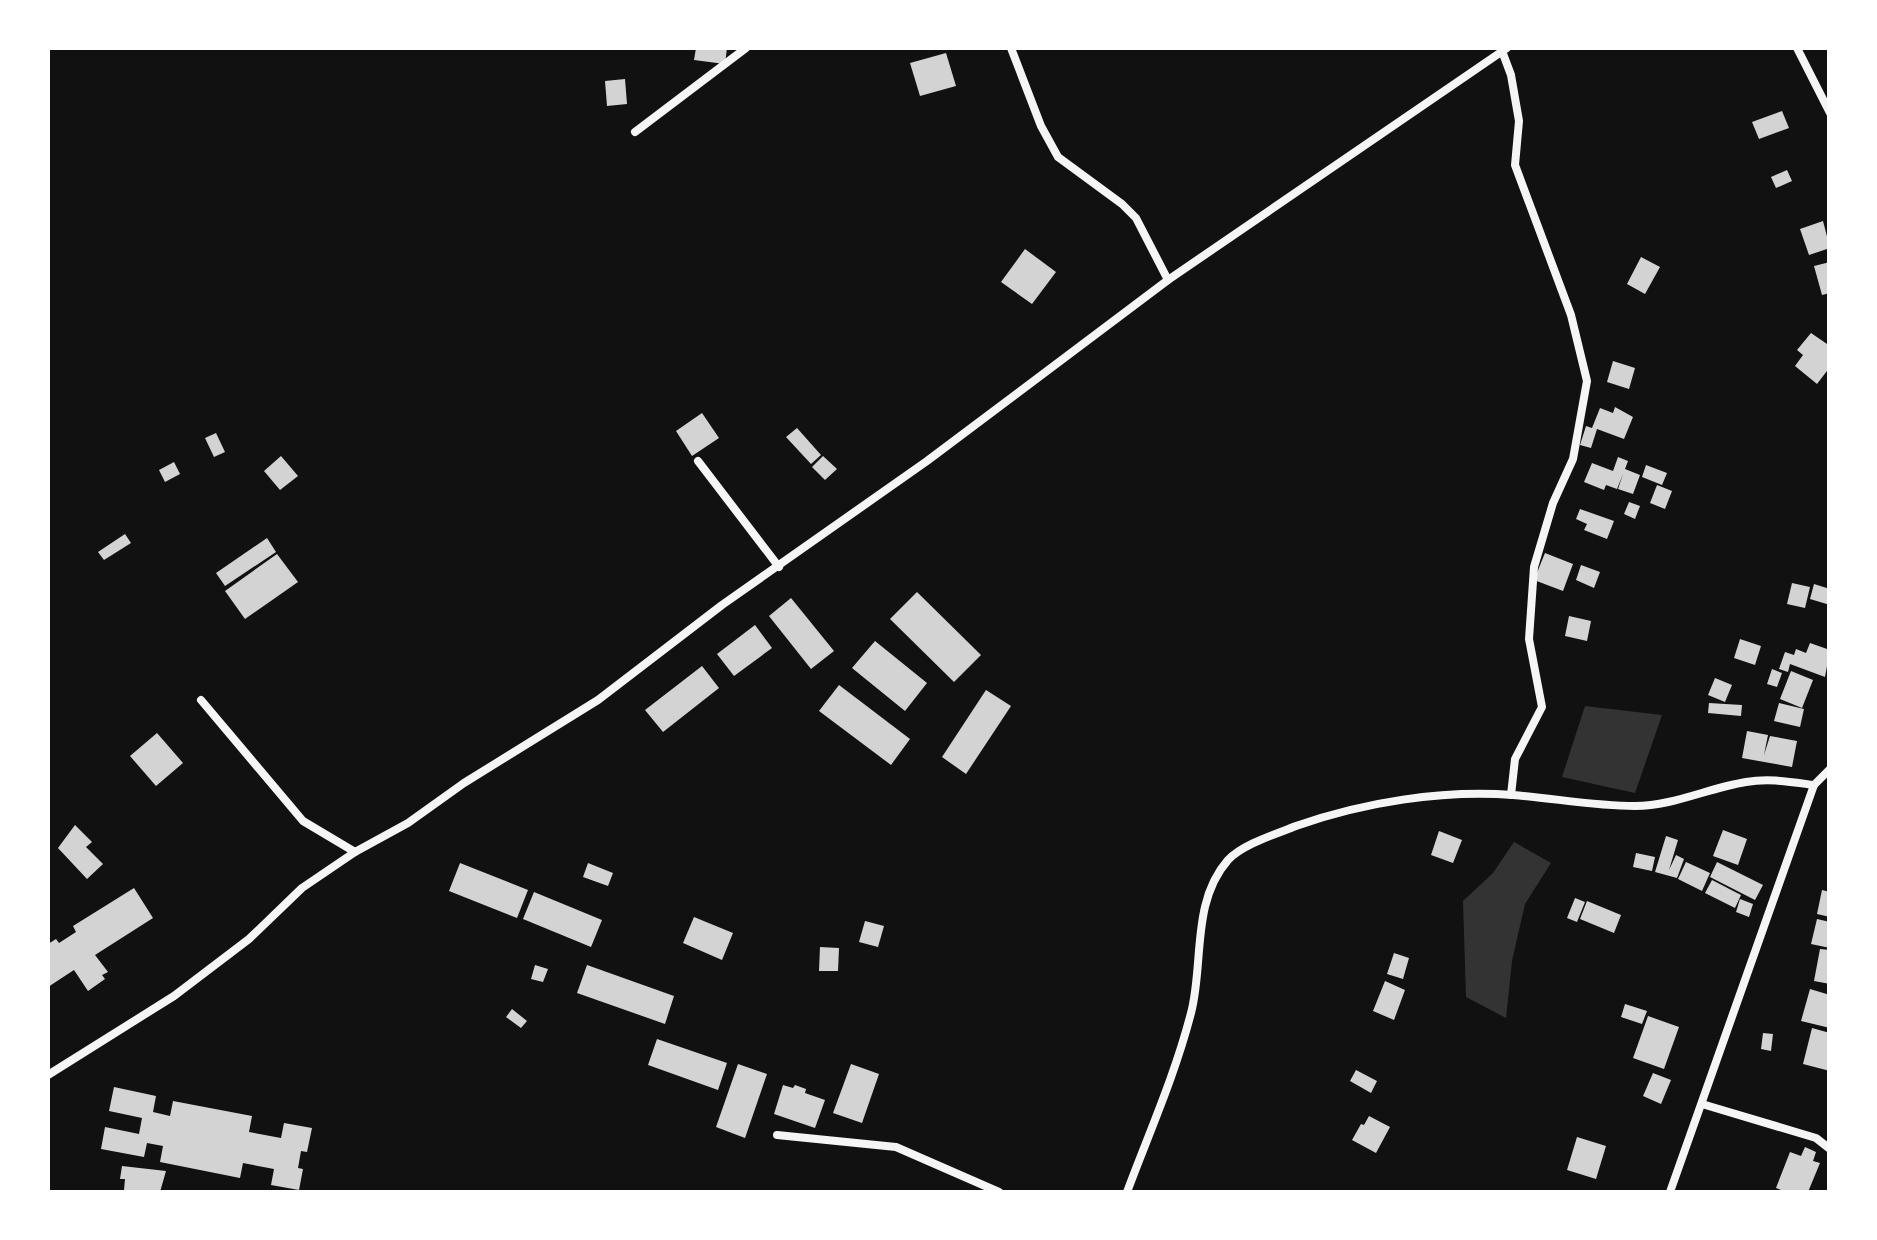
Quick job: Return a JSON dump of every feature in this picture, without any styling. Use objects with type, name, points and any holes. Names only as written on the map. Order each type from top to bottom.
[{"type":"street","points":[[635,132],[746,48]]},
{"type":"street","points":[[1010,48],[1058,157],[1136,218],[1168,280]]},
{"type":"street","points":[[1798,48],[1830,113]]},
{"type":"street","points":[[48,1075],[174,996],[249,939],[302,888],[354,852],[408,823],[464,783],[598,700],[722,604],[927,461],[1168,280],[1504,49],[1518,109],[1515,165],[1572,314],[1587,381],[1573,459],[1554,502],[1534,567],[1529,639],[1542,707],[1515,759],[1511,795]]},
{"type":"street","points":[[698,461],[779,567]]},
{"type":"street","points":[[201,700],[303,821],[354,852]]},
{"type":"street","points":[[1670,1192],[1814,785],[1830,769]]},
{"type":"street","points":[[1127,1192],[1165,1098],[1191,1015],[1197,989],[1201,924],[1216,878],[1230,858],[1277,833],[1412,798],[1511,795],[1635,806],[1671,802],[1770,779],[1814,785]]},
{"type":"street","points":[[1702,1104],[1816,1138],[1830,1150]]},
{"type":"street","points":[[777,1134],[896,1147],[999,1192]]},
{"type":"shaded area","points":[[1585,706],[1662,715],[1635,793],[1562,777]]},
{"type":"shaded area","points":[[1514,842],[1551,863],[1525,904],[1512,961],[1506,1018],[1466,997],[1463,901],[1493,873]]},
{"type":"building","points":[[696,48],[727,48],[725,64],[694,60]]},
{"type":"building","points":[[946,53],[956,86],[920,96],[910,63]]},
{"type":"building","points":[[625,79],[627,104],[607,106],[605,81]]},
{"type":"building","points":[[1782,111],[1789,128],[1759,139],[1752,122]]},
{"type":"building","points":[[1787,170],[1792,181],[1776,188],[1771,177]]},
{"type":"building","points":[[1823,221],[1830,248],[1809,255],[1800,229]]},
{"type":"building","points":[[1025,249],[1056,272],[1032,304],[1001,282]]},
{"type":"building","points":[[1641,257],[1660,267],[1645,294],[1627,284]]},
{"type":"building","points":[[1830,262],[1830,293],[1822,295],[1814,266]]},
{"type":"building","points":[[1811,333],[1830,346],[1830,367],[1817,384],[1795,366],[1803,355],[1797,350]]},
{"type":"building","points":[[1613,361],[1635,368],[1629,389],[1607,382]]},
{"type":"building","points":[[1615,407],[1633,417],[1624,439],[1597,429],[1591,448],[1580,445],[1586,426],[1592,428],[1600,408],[1613,413]]},
{"type":"building","points":[[702,413],[719,438],[692,456],[676,431]]},
{"type":"building","points":[[797,428],[821,455],[811,464],[786,437]]},
{"type":"building","points":[[216,433],[225,452],[214,457],[205,438]]},
{"type":"building","points":[[281,456],[298,476],[280,490],[264,471]]},
{"type":"building","points":[[823,456],[837,469],[825,480],[812,467]]},
{"type":"building","points":[[1618,457],[1628,461],[1625,469],[1640,475],[1633,494],[1618,489],[1623,474],[1617,489],[1606,485],[1604,490],[1584,482],[1592,463],[1613,471]]},
{"type":"building","points":[[174,462],[180,474],[165,482],[159,470]]},
{"type":"building","points":[[1646,465],[1667,473],[1662,485],[1642,477]]},
{"type":"building","points":[[1657,485],[1672,491],[1665,509],[1650,503]]},
{"type":"building","points":[[1629,502],[1640,506],[1635,519],[1624,514]]},
{"type":"building","points":[[1580,509],[1614,521],[1607,539],[1584,530],[1587,524],[1576,519]]},
{"type":"building","points":[[125,534],[131,543],[104,560],[98,552]]},
{"type":"building","points":[[267,538],[276,552],[225,586],[216,573]]},
{"type":"building","points":[[1545,553],[1573,564],[1563,591],[1534,580]]},
{"type":"building","points":[[277,554],[298,582],[245,619],[225,591]]},
{"type":"building","points":[[1581,565],[1600,572],[1594,588],[1576,580]]},
{"type":"building","points":[[1792,583],[1810,587],[1805,608],[1787,604]]},
{"type":"building","points":[[1814,584],[1830,589],[1830,605],[1810,599]]},
{"type":"building","points":[[917,592],[981,655],[954,682],[890,619]]},
{"type":"building","points":[[791,598],[834,651],[811,669],[769,616]]},
{"type":"building","points":[[1569,616],[1591,621],[1587,641],[1565,636]]},
{"type":"building","points":[[755,625],[772,648],[734,676],[717,654]]},
{"type":"building","points":[[1740,639],[1761,646],[1755,665],[1734,658]]},
{"type":"building","points":[[875,641],[927,683],[905,711],[852,668]]},
{"type":"building","points":[[1810,643],[1830,650],[1825,677],[1790,664],[1788,672],[1779,669],[1785,652],[1794,655],[1796,649],[1806,653]]},
{"type":"building","points":[[702,666],[719,688],[663,732],[645,710]]},
{"type":"building","points":[[1772,669],[1782,673],[1777,687],[1767,684]]},
{"type":"building","points":[[1791,671],[1813,680],[1802,708],[1780,699]]},
{"type":"building","points":[[1715,678],[1732,685],[1725,702],[1708,695]]},
{"type":"building","points":[[839,685],[910,739],[891,765],[819,711]]},
{"type":"building","points":[[986,690],[1011,706],[966,774],[942,757]]},
{"type":"building","points":[[1709,703],[1742,705],[1741,716],[1708,713]]},
{"type":"building","points":[[1779,703],[1804,709],[1800,727],[1774,721]]},
{"type":"building","points":[[1747,731],[1768,735],[1764,755],[1770,736],[1797,741],[1792,767],[1742,758]]},
{"type":"building","points":[[157,733],[183,763],[156,786],[130,756]]},
{"type":"building","points":[[75,825],[92,842],[86,847],[103,864],[87,879],[58,848]]},
{"type":"building","points":[[1723,830],[1747,839],[1738,865],[1713,856]]},
{"type":"building","points":[[1439,831],[1462,840],[1453,863],[1431,855]]},
{"type":"building","points":[[1666,836],[1678,840],[1669,870],[1676,855],[1684,859],[1677,878],[1655,872]]},
{"type":"building","points":[[1636,853],[1655,857],[1652,871],[1633,867]]},
{"type":"building","points":[[1686,862],[1710,873],[1702,891],[1678,879]]},
{"type":"building","points":[[1717,862],[1763,885],[1755,900],[1710,877]]},
{"type":"building","points":[[460,863],[528,890],[517,918],[449,891]]},
{"type":"building","points":[[588,863],[613,873],[608,886],[583,877]]},
{"type":"building","points":[[1712,880],[1741,895],[1735,908],[1705,893]]},
{"type":"building","points":[[134,888],[153,918],[95,955],[108,972],[102,975],[105,979],[88,991],[74,970],[48,987],[48,944],[56,939],[59,943],[76,932],[73,926]]},
{"type":"building","points":[[1822,890],[1830,892],[1830,917],[1817,914]]},
{"type":"building","points":[[534,892],[602,920],[591,947],[523,919]]},
{"type":"building","points":[[1575,898],[1585,902],[1577,922],[1567,918]]},
{"type":"building","points":[[1740,899],[1753,904],[1749,917],[1736,912]]},
{"type":"building","points":[[1587,901],[1621,915],[1614,933],[1580,919]]},
{"type":"building","points":[[694,917],[733,933],[722,960],[683,943]]},
{"type":"building","points":[[1817,919],[1830,922],[1830,948],[1811,944]]},
{"type":"building","points":[[865,921],[884,926],[878,947],[859,942]]},
{"type":"building","points":[[820,947],[839,948],[838,971],[819,971]]},
{"type":"building","points":[[1820,949],[1830,950],[1830,984],[1814,981]]},
{"type":"building","points":[[1394,953],[1409,958],[1403,979],[1387,974]]},
{"type":"building","points":[[535,965],[548,969],[543,982],[531,979]]},
{"type":"building","points":[[587,965],[674,996],[665,1024],[577,993]]},
{"type":"building","points":[[1385,981],[1405,990],[1394,1020],[1373,1011]]},
{"type":"building","points":[[1810,989],[1830,995],[1830,1028],[1801,1021]]},
{"type":"building","points":[[1625,1004],[1647,1011],[1642,1024],[1621,1017]]},
{"type":"building","points":[[512,1009],[527,1021],[521,1028],[506,1017]]},
{"type":"building","points":[[1648,1016],[1679,1027],[1664,1069],[1633,1058]]},
{"type":"building","points":[[1812,1028],[1830,1033],[1830,1071],[1803,1064]]},
{"type":"building","points":[[1763,1033],[1773,1034],[1771,1051],[1761,1049]]},
{"type":"building","points":[[657,1039],[727,1063],[718,1090],[648,1065]]},
{"type":"building","points":[[738,1064],[767,1074],[745,1138],[716,1127]]},
{"type":"building","points":[[851,1064],[879,1074],[862,1123],[833,1113]]},
{"type":"building","points":[[1356,1070],[1377,1081],[1371,1093],[1350,1081]]},
{"type":"building","points":[[1653,1073],[1671,1080],[1661,1104],[1643,1096]]},
{"type":"building","points":[[783,1085],[795,1085],[825,1100],[815,1128],[774,1114]]},
{"type":"building","points":[[114,1087],[156,1096],[153,1112],[170,1116],[173,1101],[252,1116],[249,1132],[281,1138],[284,1123],[312,1128],[307,1152],[301,1151],[299,1190],[271,1185],[274,1169],[243,1163],[240,1178],[160,1162],[163,1146],[147,1143],[144,1157],[101,1149],[105,1127],[139,1134],[142,1118],[109,1111]]},
{"type":"building","points":[[1369,1116],[1390,1127],[1376,1153],[1352,1140]]},
{"type":"building","points":[[1577,1137],[1606,1146],[1596,1179],[1567,1170]]},
{"type":"building","points":[[1805,1147],[1816,1152],[1813,1161],[1820,1163],[1808,1192],[1776,1188],[1790,1152],[1801,1156]]},
{"type":"building","points":[[122,1166],[166,1171],[160,1192],[124,1190],[125,1179],[120,1179]]}]
